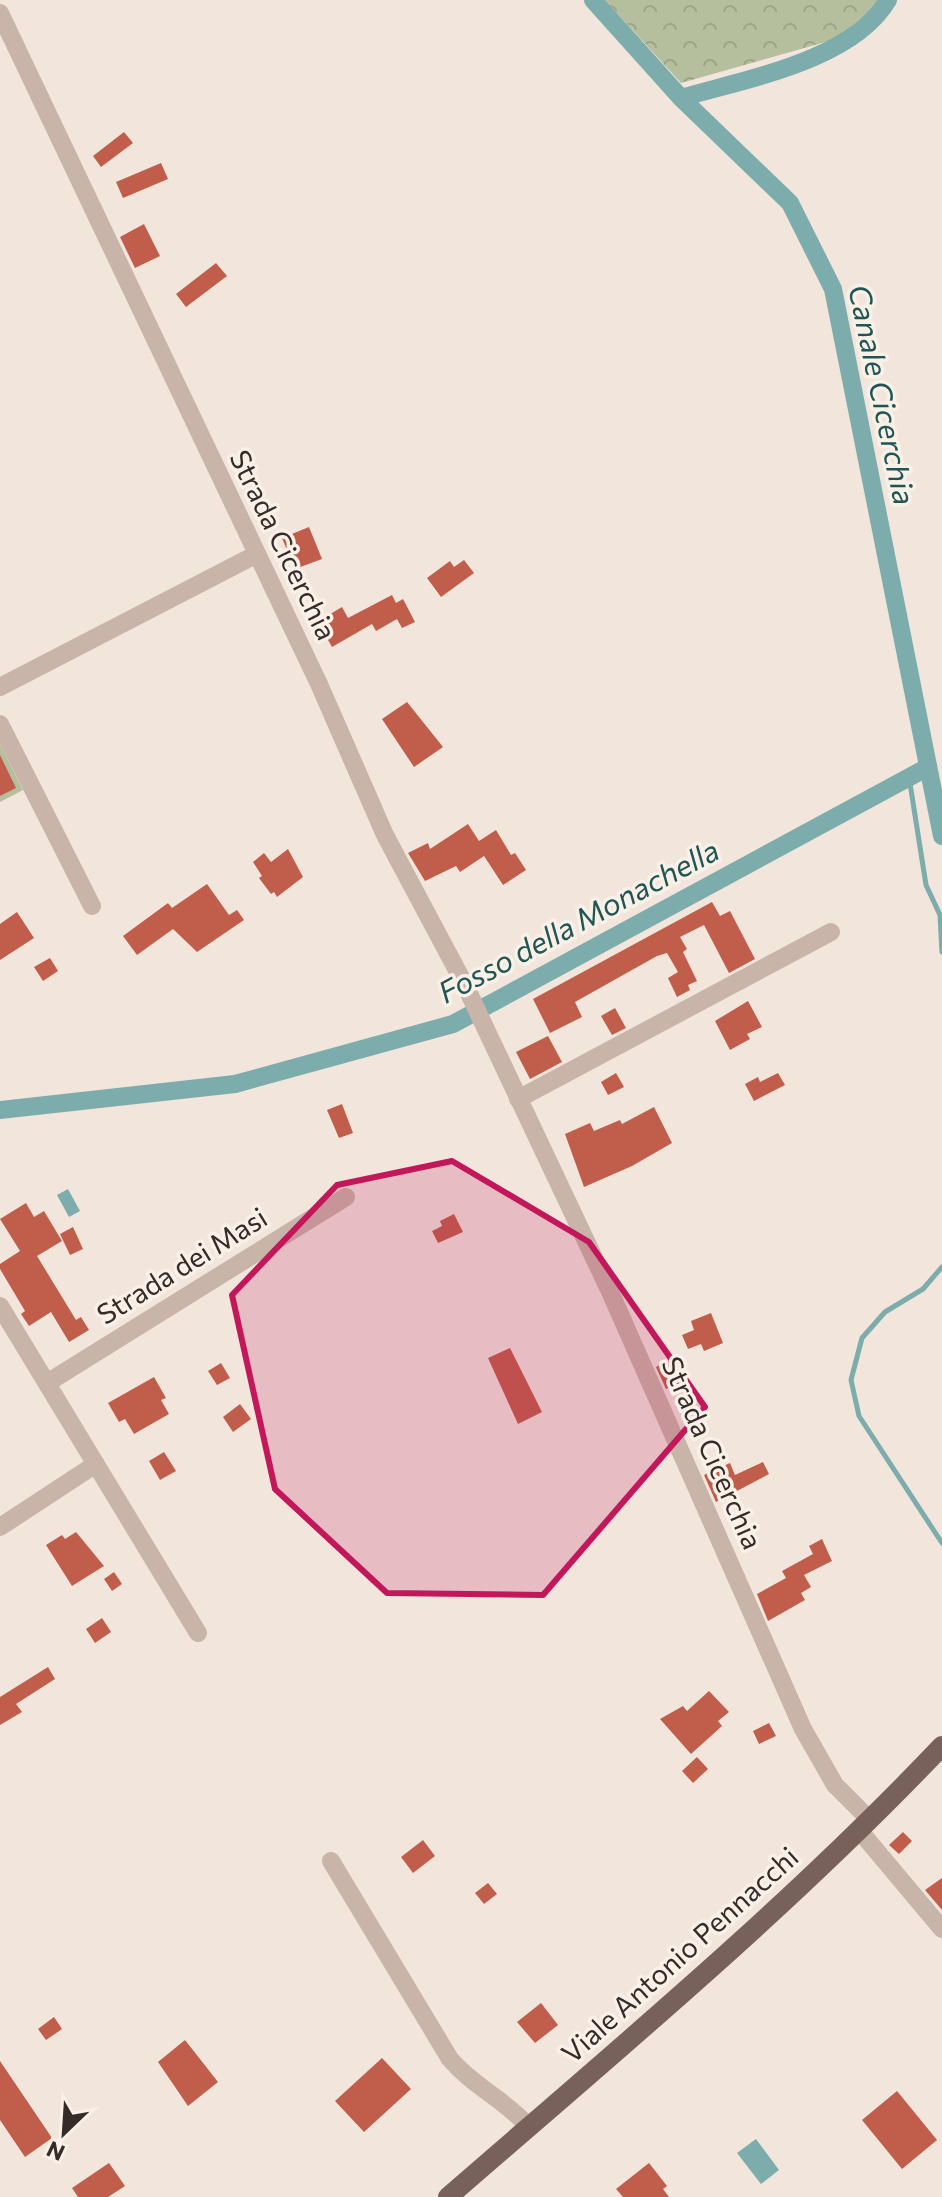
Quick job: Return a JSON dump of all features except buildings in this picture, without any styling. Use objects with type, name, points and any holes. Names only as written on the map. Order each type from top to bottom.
[{"type":"main road","name":"Viale Antonio Pennacchi","points":[[448,2197],[733,1947],[865,1825],[942,1746]]},
{"type":"street","name":"Strada Cicerchia","points":[[0,13],[257,554],[385,835],[466,987],[612,1296],[803,1729],[835,1785],[942,1929]]},
{"type":"street","points":[[0,687],[257,554]]},
{"type":"street","points":[[0,724],[92,906]]},
{"type":"street","points":[[518,1099],[831,932]]},
{"type":"street","name":"Strada dei Masi","points":[[47,1383],[346,1197]]},
{"type":"street","points":[[0,1306],[198,1633]]},
{"type":"street","points":[[0,1527],[96,1464]]},
{"type":"street","points":[[331,1861],[450,2059],[469,2079],[508,2105],[529,2127]]},
{"type":"highlighted area","points":[[452,1161],[589,1242],[705,1407],[543,1595],[387,1593],[275,1489],[232,1295],[337,1185]]},
{"type":"green space","points":[[605,0],[883,0],[836,39],[681,83]]},
{"type":"green space","points":[[0,744],[23,790],[0,802]]},
{"type":"water","points":[[68,1189],[80,1211],[69,1217],[57,1195]]},
{"type":"water","points":[[756,2139],[779,2170],[761,2184],[737,2153]]},
{"type":"waterway","name":"Canale Cicerchia","points":[[593,0],[681,98],[790,203],[833,289],[942,836]]},
{"type":"waterway","points":[[681,98],[765,75],[824,53],[871,21],[888,0]]},
{"type":"waterway","name":"Fosso della Monachella","points":[[0,1110],[235,1084],[453,1024],[928,767]]},
{"type":"waterway","points":[[909,777],[926,885],[940,915],[942,952]]},
{"type":"waterway","points":[[942,1267],[923,1289],[885,1312],[862,1338],[851,1380],[859,1416],[942,1543]]}]
